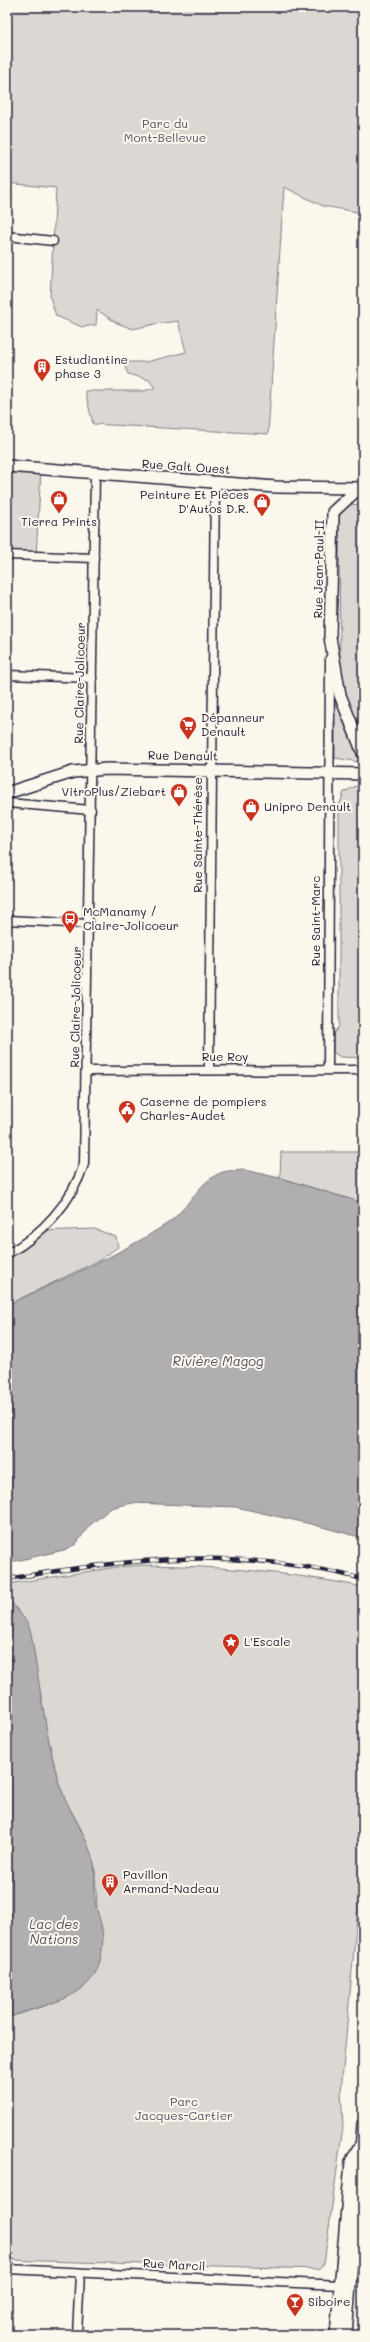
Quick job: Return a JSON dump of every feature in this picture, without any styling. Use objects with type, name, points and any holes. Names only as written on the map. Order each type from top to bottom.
[{"type":"main road","name":"Rue Galt Ouest","points":[[7,466],[276,487],[361,488]]},
{"type":"main road","name":"Rue Jean-Paul-II","points":[[361,488],[333,512],[330,637],[340,695],[363,753]]},
{"type":"main road","name":"Rue Denault","points":[[7,793],[53,778],[91,770],[211,769],[363,774]]},
{"type":"main road","points":[[346,2335],[363,2124]]},
{"type":"main road","points":[[336,2335],[351,2162],[362,2143]]},
{"type":"street","points":[[7,236],[53,241]]},
{"type":"street","name":"Rue Claire-Jolicoeur","points":[[7,1254],[15,1250],[39,1231],[64,1204],[79,1181],[84,1164],[91,810],[95,474]]},
{"type":"street","name":"Rue Sainte-Thérèse","points":[[209,1069],[215,482]]},
{"type":"street","points":[[7,555],[94,558]]},
{"type":"street","name":"Rue Jean-Paul-II","points":[[328,772],[330,637]]},
{"type":"street","points":[[7,675],[92,678]]},
{"type":"street","name":"Rue Saint-Marc","points":[[328,772],[328,1069]]},
{"type":"street","points":[[7,803],[91,810]]},
{"type":"street","points":[[7,920],[89,924]]},
{"type":"street","name":"Rue Roy","points":[[86,1071],[209,1069],[363,1070]]},
{"type":"street","name":"Rue Marcil","points":[[7,2269],[340,2285]]},
{"type":"street","points":[[77,2335],[80,2273]]},
{"type":"green space","name":"Parc du Mont-Bellevue","points":[[7,7],[363,7],[363,213],[323,206],[284,187],[268,434],[93,424],[85,391],[143,391],[155,388],[149,380],[128,374],[123,362],[146,362],[186,352],[178,321],[133,329],[117,323],[97,310],[96,325],[82,327],[56,316],[50,297],[56,188],[7,183]]},
{"type":"green space","points":[[7,466],[41,469],[36,556],[7,555]]},
{"type":"green space","points":[[349,504],[363,505],[363,745],[348,709],[340,672],[339,521],[340,513]]},
{"type":"green space","points":[[335,694],[342,719],[360,762],[335,758]]},
{"type":"green space","points":[[356,786],[363,788],[363,1058],[340,1057],[333,1052],[333,1034],[339,1026],[339,806],[344,792]]},
{"type":"green space","points":[[281,1152],[363,1152],[363,1203],[280,1178]]},
{"type":"green space","points":[[95,1229],[116,1237],[118,1247],[100,1260],[7,1305],[7,1254],[39,1231]]},
{"type":"green space","name":"Parc Jacques-Cartier","points":[[143,1565],[226,1568],[309,1577],[363,1587],[363,1851],[341,2091],[343,2126],[324,2264],[318,2269],[7,2260],[7,2018],[47,2005],[97,1907],[95,1867],[81,1829],[61,1793],[46,1731],[42,1700],[16,1609],[7,1597],[7,1584],[117,1567]]},
{"type":"water","name":"Rivière Magog","points":[[244,1170],[280,1178],[363,1203],[363,1538],[311,1524],[236,1507],[132,1503],[111,1508],[89,1526],[76,1544],[64,1550],[7,1563],[7,1305],[88,1268],[146,1237],[173,1219],[199,1189],[214,1176],[225,1171]]},
{"type":"water","name":"Lac des Nations","points":[[7,1597],[27,1622],[31,1633],[46,1723],[57,1776],[64,1796],[84,1836],[93,1861],[95,1871],[95,1901],[101,1924],[103,1944],[101,1959],[96,1972],[85,1986],[76,1993],[53,2003],[7,2018]]},
{"type":"railway","points":[[7,1579],[142,1561],[185,1559],[228,1559],[272,1562],[317,1569],[363,1579]]},
{"type":"place","name":"Estudiantine phase 3","points":[[42,382]]},
{"type":"place","name":"Tierra Prints","points":[[59,514]]},
{"type":"place","name":"Peinture Et Pièces D'Autos D.R.","points":[[262,517]]},
{"type":"place","name":"Dépanneur Denault","points":[[188,740]]},
{"type":"place","name":"VitroPlus/Ziebart","points":[[179,807]]},
{"type":"place","name":"Unipro Denault","points":[[251,822]]},
{"type":"place","name":"McManamy / Claire-Jolicoeur","points":[[70,934]]},
{"type":"place","name":"Caserne de pompiers Charles-Audet","points":[[127,1124]]},
{"type":"place","name":"L'Escale","points":[[231,1657]]},
{"type":"place","name":"Pavillon Armand-Nadeau","points":[[110,1897]]},
{"type":"place","name":"Siboire","points":[[295,2317]]}]
